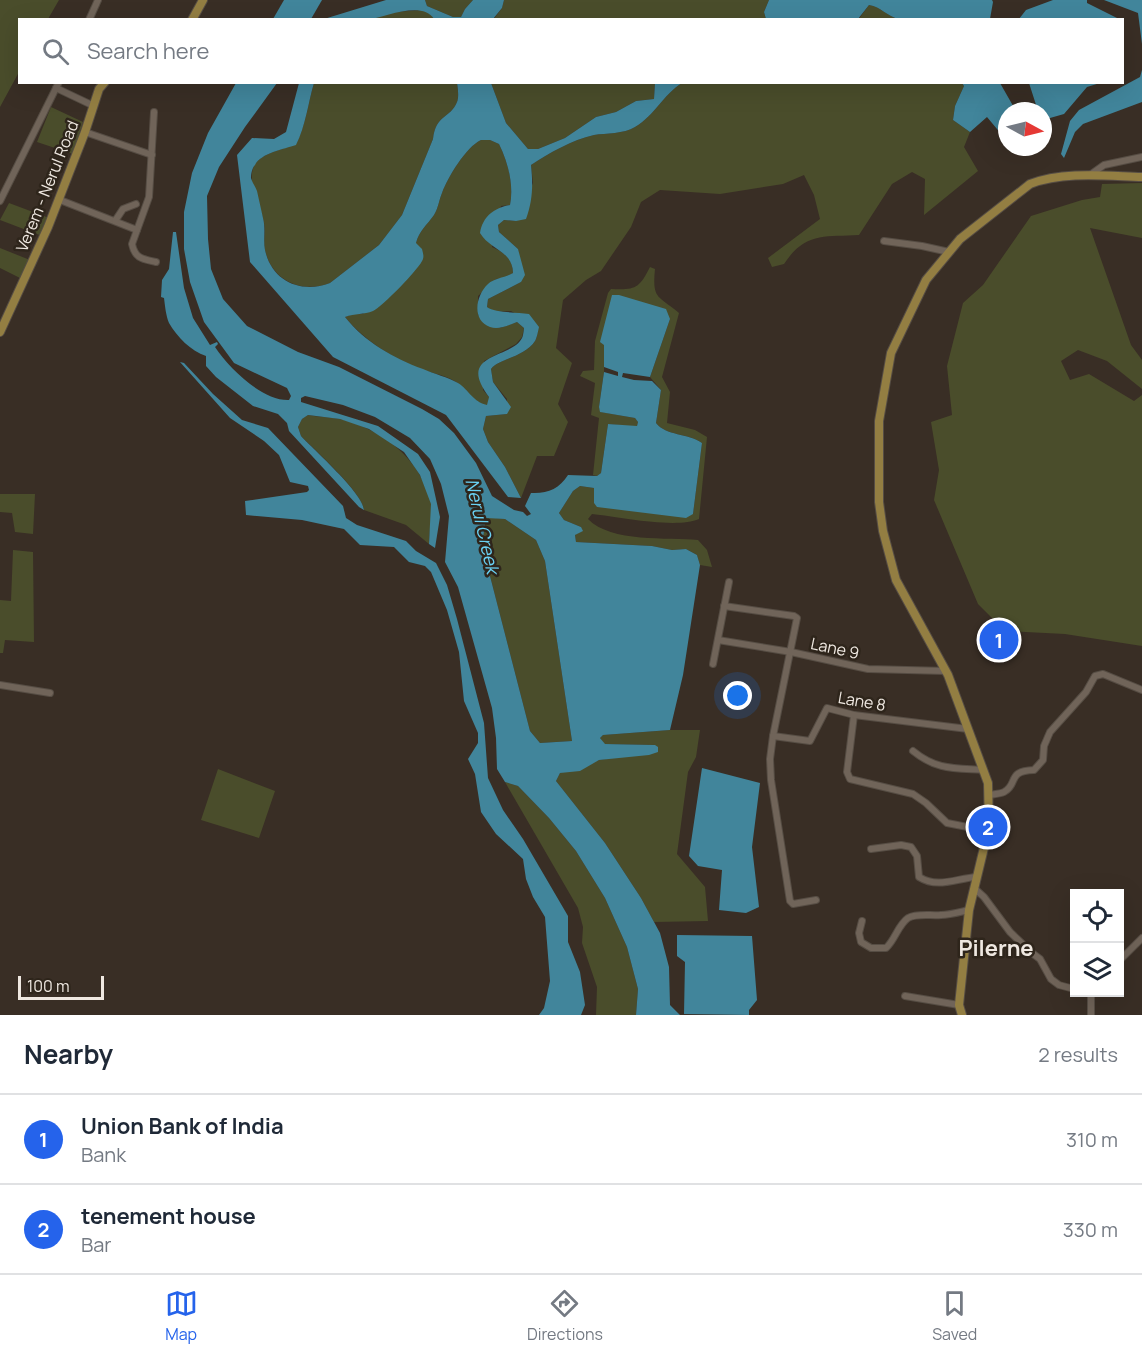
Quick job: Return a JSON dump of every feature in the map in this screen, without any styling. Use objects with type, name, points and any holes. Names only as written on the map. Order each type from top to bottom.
[{"type":"main road","points":[[193,18],[203,0]]},
{"type":"main road","name":"Verem - Nerul Road","points":[[0,332],[60,200],[103,84]]},
{"type":"main road","points":[[962,1015],[960,1005],[969,910],[988,831],[988,783],[946,671],[896,580],[883,531],[879,502],[879,421],[891,353],[926,280],[949,252],[960,239],[1030,184],[1043,179],[1088,176],[1142,177]]},
{"type":"street","points":[[90,18],[98,0]]},
{"type":"street","points":[[0,201],[57,85],[94,106]]},
{"type":"street","points":[[154,112],[149,197],[132,244],[133,252],[139,258],[156,262]]},
{"type":"street","points":[[85,132],[152,155]]},
{"type":"street","points":[[1088,176],[1104,165],[1142,157]]},
{"type":"street","points":[[60,200],[137,230]]},
{"type":"street","points":[[115,221],[123,209],[136,204]]},
{"type":"street","points":[[884,241],[949,252]]},
{"type":"street","points":[[713,664],[729,582]]},
{"type":"street","points":[[724,606],[796,616],[797,621],[773,736],[770,759],[771,780],[790,901],[793,904],[816,900]]},
{"type":"street","name":"Lane 9","points":[[718,640],[791,652],[868,669],[946,671]]},
{"type":"street","points":[[989,795],[1004,792],[1010,786],[1014,776],[1023,771],[1034,770],[1043,760],[1044,746],[1050,732],[1086,692],[1095,676],[1103,674],[1142,690]]},
{"type":"street","points":[[0,685],[50,693]]},
{"type":"street","name":"Lane 8","points":[[773,736],[810,741],[826,708],[854,715],[968,729]]},
{"type":"street","points":[[854,715],[847,772],[850,779],[913,794],[926,803],[946,823],[988,831]]},
{"type":"street","points":[[913,751],[926,762],[949,768],[983,770]]},
{"type":"street","points":[[871,849],[901,845],[911,847],[917,856],[919,878],[926,881],[945,883],[977,877]]},
{"type":"street","points":[[974,888],[984,897],[1010,932],[1040,959],[1051,979],[1070,989]]},
{"type":"street","points":[[862,921],[859,933],[861,942],[871,948],[886,948],[908,918],[969,910]]},
{"type":"street","points":[[1124,955],[1142,938]]},
{"type":"street","points":[[904,996],[960,1005]]},
{"type":"street","points":[[1091,997],[1091,1015]]},
{"type":"green space","points":[[0,0],[59,0],[49,18],[18,18],[18,74],[0,107]]},
{"type":"green space","points":[[425,0],[473,0],[461,17],[453,17],[427,6]]},
{"type":"green space","points":[[504,0],[769,0],[764,12],[766,18],[494,18],[502,8]]},
{"type":"green space","points":[[869,5],[896,18],[859,18]]},
{"type":"green space","points":[[422,10],[431,14],[433,18],[374,18],[394,12]]},
{"type":"green space","points":[[314,84],[457,84],[457,102],[437,125],[402,215],[379,245],[330,283],[309,287],[299,286],[281,277],[269,261],[264,247],[264,223],[252,178],[252,171],[258,160],[296,144],[305,122]]},
{"type":"green space","points":[[491,84],[655,84],[654,99],[636,101],[616,112],[596,117],[565,138],[538,149],[528,149],[506,123]]},
{"type":"green space","points":[[681,84],[963,84],[964,86],[955,106],[953,120],[970,132],[964,147],[978,171],[924,215],[925,179],[912,172],[892,184],[859,235],[816,238],[800,246],[784,264],[772,267],[768,258],[820,219],[814,195],[804,175],[783,184],[720,194],[660,190],[641,202],[631,227],[601,271],[586,280],[563,300],[556,348],[572,363],[558,404],[568,422],[554,456],[537,456],[521,498],[505,467],[488,442],[483,429],[486,416],[507,414],[507,399],[493,382],[491,369],[531,346],[536,340],[538,329],[511,311],[493,312],[487,307],[488,299],[521,282],[518,249],[499,232],[498,225],[504,220],[516,221],[533,183],[531,165],[577,140],[594,135],[626,131],[635,127],[648,117]]},
{"type":"green space","points":[[51,107],[83,122],[73,154],[37,142]]},
{"type":"green space","points":[[481,140],[490,140],[499,144],[509,174],[510,205],[501,206],[492,247],[507,257],[512,264],[513,273],[505,278],[496,279],[478,296],[478,315],[500,328],[517,322],[524,328],[522,337],[516,344],[484,361],[483,390],[489,397],[488,406],[475,399],[455,381],[420,369],[389,354],[361,334],[345,317],[354,313],[363,314],[434,215],[445,186],[458,163],[469,149]]},
{"type":"green space","points":[[1142,183],[1142,238],[1090,228],[1131,345],[1142,360],[1142,389],[1107,361],[1078,350],[1061,361],[1070,380],[1089,374],[1134,401],[1142,395],[1142,646],[1065,634],[1005,631],[978,604],[934,500],[939,470],[931,422],[952,415],[947,366],[963,303],[983,285],[1031,216],[1082,200],[1100,197],[1102,184]]},
{"type":"green space","points":[[9,203],[49,218],[42,236],[0,220]]},
{"type":"green space","points":[[0,248],[30,260],[20,278],[0,268]]},
{"type":"green space","points":[[650,267],[655,269],[655,286],[658,296],[679,313],[662,377],[670,392],[667,423],[695,430],[707,437],[699,519],[689,522],[662,523],[592,514],[588,519],[598,527],[625,535],[698,540],[707,550],[712,567],[700,565],[697,555],[686,549],[672,550],[652,546],[576,542],[575,535],[581,527],[564,520],[559,513],[573,491],[580,486],[594,488],[594,503],[693,514],[702,443],[665,430],[656,423],[661,390],[650,377],[670,319],[604,344],[604,372],[599,407],[601,412],[635,418],[638,422],[637,427],[608,424],[601,473],[597,476],[593,475],[599,418],[591,415],[595,383],[580,376],[583,371],[594,370],[595,341],[608,293],[611,289],[635,287],[643,280]]},
{"type":"green space","points":[[308,415],[340,419],[356,424],[385,438],[398,448],[409,460],[426,487],[432,513],[429,544],[406,525],[364,510],[356,493],[301,436],[298,427],[302,419]]},
{"type":"green space","points":[[0,494],[35,494],[33,534],[15,532],[12,513],[0,512]]},
{"type":"green space","points":[[486,517],[505,519],[536,540],[545,561],[572,741],[540,743],[530,731],[482,545]]},
{"type":"green space","points":[[13,550],[33,552],[34,642],[5,640],[3,653],[0,653],[0,600],[11,601]]},
{"type":"green space","points":[[700,730],[696,757],[688,772],[677,854],[705,887],[708,921],[654,922],[605,843],[556,781],[560,773],[599,760],[625,756],[655,745],[604,744],[600,738],[603,735]]},
{"type":"green space","points":[[218,769],[275,791],[259,838],[201,820]]},
{"type":"green space","points":[[505,782],[518,786],[549,818],[576,851],[605,898],[627,947],[638,989],[636,1015],[596,1015],[597,987],[582,943],[583,927],[578,908]]},
{"type":"water","points":[[284,0],[322,0],[312,18],[274,18]]},
{"type":"water","points":[[386,0],[425,0],[427,6],[453,17],[461,17],[473,0],[504,0],[502,8],[494,18],[433,18],[429,13],[412,10],[374,18],[327,18]]},
{"type":"water","points":[[769,0],[992,0],[993,2],[990,18],[896,18],[869,5],[859,18],[766,18],[764,12]]},
{"type":"water","points":[[1053,0],[1087,0],[1087,3],[1117,18],[1020,18],[1026,10]]},
{"type":"water","points":[[1104,0],[1142,0],[1142,44],[1138,13]]},
{"type":"water","points":[[1142,70],[1142,102],[1083,124],[1075,132],[1064,158],[1061,154],[1070,121],[1079,110],[1140,77]]},
{"type":"water","name":"Nerul Creek","points":[[235,84],[276,84],[219,167],[207,196],[211,269],[223,299],[247,326],[298,352],[339,367],[439,419],[454,433],[476,463],[492,496],[527,516],[531,514],[525,506],[531,493],[552,490],[568,475],[597,476],[601,473],[608,424],[637,426],[638,422],[635,418],[600,412],[599,407],[604,372],[618,376],[618,372],[604,367],[604,345],[600,342],[612,295],[666,309],[670,319],[650,377],[623,373],[622,377],[652,381],[661,390],[656,423],[665,430],[702,443],[693,514],[686,518],[597,507],[594,503],[594,488],[580,486],[573,491],[559,513],[564,520],[581,527],[583,531],[575,535],[576,542],[652,546],[672,550],[686,549],[697,555],[700,565],[683,675],[670,730],[603,735],[600,738],[605,744],[655,745],[658,747],[658,752],[599,760],[580,771],[560,773],[556,781],[605,843],[641,898],[660,933],[669,967],[670,1005],[680,1015],[636,1015],[638,989],[627,947],[605,898],[576,851],[549,818],[518,786],[505,782],[497,769],[492,708],[458,587],[445,562],[449,516],[441,484],[430,459],[410,438],[375,417],[343,405],[305,396],[301,398],[301,402],[378,426],[418,454],[430,472],[440,517],[435,548],[429,544],[431,504],[420,475],[404,452],[369,429],[340,419],[308,415],[302,419],[298,427],[301,436],[356,493],[364,510],[289,431],[287,423],[278,414],[253,406],[216,377],[206,366],[206,356],[185,343],[169,323],[164,298],[161,297],[162,280],[169,269],[173,232],[176,232],[184,288],[193,318],[210,345],[217,342],[215,347],[229,364],[257,389],[279,399],[289,400],[291,396],[287,388],[234,363],[204,322],[190,282],[184,249],[184,212],[192,173],[208,133]],"holes":[[[486,518],[505,519],[536,540],[545,561],[572,741],[540,743],[530,731],[482,545]]]},
{"type":"water","points":[[299,84],[314,84],[305,122],[296,145],[262,157],[253,168],[251,178],[257,191],[264,222],[265,250],[274,270],[290,283],[299,286],[319,286],[330,283],[379,245],[402,215],[437,125],[457,102],[457,84],[491,84],[506,123],[528,149],[538,149],[565,138],[596,117],[616,112],[636,101],[654,99],[655,84],[681,84],[635,127],[626,131],[594,135],[577,140],[531,165],[532,192],[526,219],[504,220],[498,225],[499,232],[518,249],[525,275],[521,282],[488,299],[487,307],[529,314],[539,327],[536,340],[531,346],[491,369],[493,382],[511,407],[507,414],[486,416],[483,429],[488,442],[505,467],[521,498],[508,497],[446,415],[333,357],[250,262],[237,155],[252,138],[274,139],[286,132]],"holes":[[[481,140],[490,140],[499,144],[511,182],[510,205],[499,208],[487,217],[480,233],[484,239],[505,255],[512,266],[513,273],[488,284],[481,294],[477,307],[480,319],[490,327],[500,328],[517,322],[524,328],[522,337],[516,345],[489,359],[482,364],[478,372],[480,382],[489,397],[487,405],[475,399],[454,381],[412,365],[380,348],[361,334],[345,317],[373,311],[392,295],[415,270],[423,259],[422,249],[416,243],[417,239],[435,213],[453,171],[469,149]]]},
{"type":"water","points":[[963,84],[1001,84],[1011,102],[998,102],[998,130],[987,117],[970,132],[953,120],[955,106],[964,86]]},
{"type":"water","points":[[1030,84],[1097,84],[1087,87],[1064,114],[1052,117],[1052,102],[1035,102]]},
{"type":"water","points":[[180,362],[184,363],[242,420],[268,428],[343,506],[346,518],[357,525],[406,541],[416,551],[436,563],[447,585],[484,723],[488,778],[503,810],[523,839],[568,916],[568,942],[580,972],[585,1005],[581,1015],[539,1015],[544,1008],[550,981],[545,917],[526,879],[523,859],[496,834],[481,812],[475,774],[468,759],[478,743],[478,733],[464,701],[459,652],[447,610],[431,572],[425,566],[409,562],[394,547],[360,545],[344,529],[302,520],[246,515],[245,501],[307,492],[308,486],[290,482],[279,455],[264,441],[230,418]]},
{"type":"water","points":[[702,768],[760,783],[752,847],[759,907],[746,913],[719,910],[722,870],[698,866],[689,856]]},
{"type":"water","points":[[677,935],[752,936],[757,1000],[749,1010],[749,1015],[684,1014],[685,962],[677,956]]},
{"type":"place","name":"Union Bank of India","points":[[999,640]]},
{"type":"place","name":"tenement house","points":[[988,827]]},
{"type":"district","name":"Pilerne","points":[[996,948]]}]
